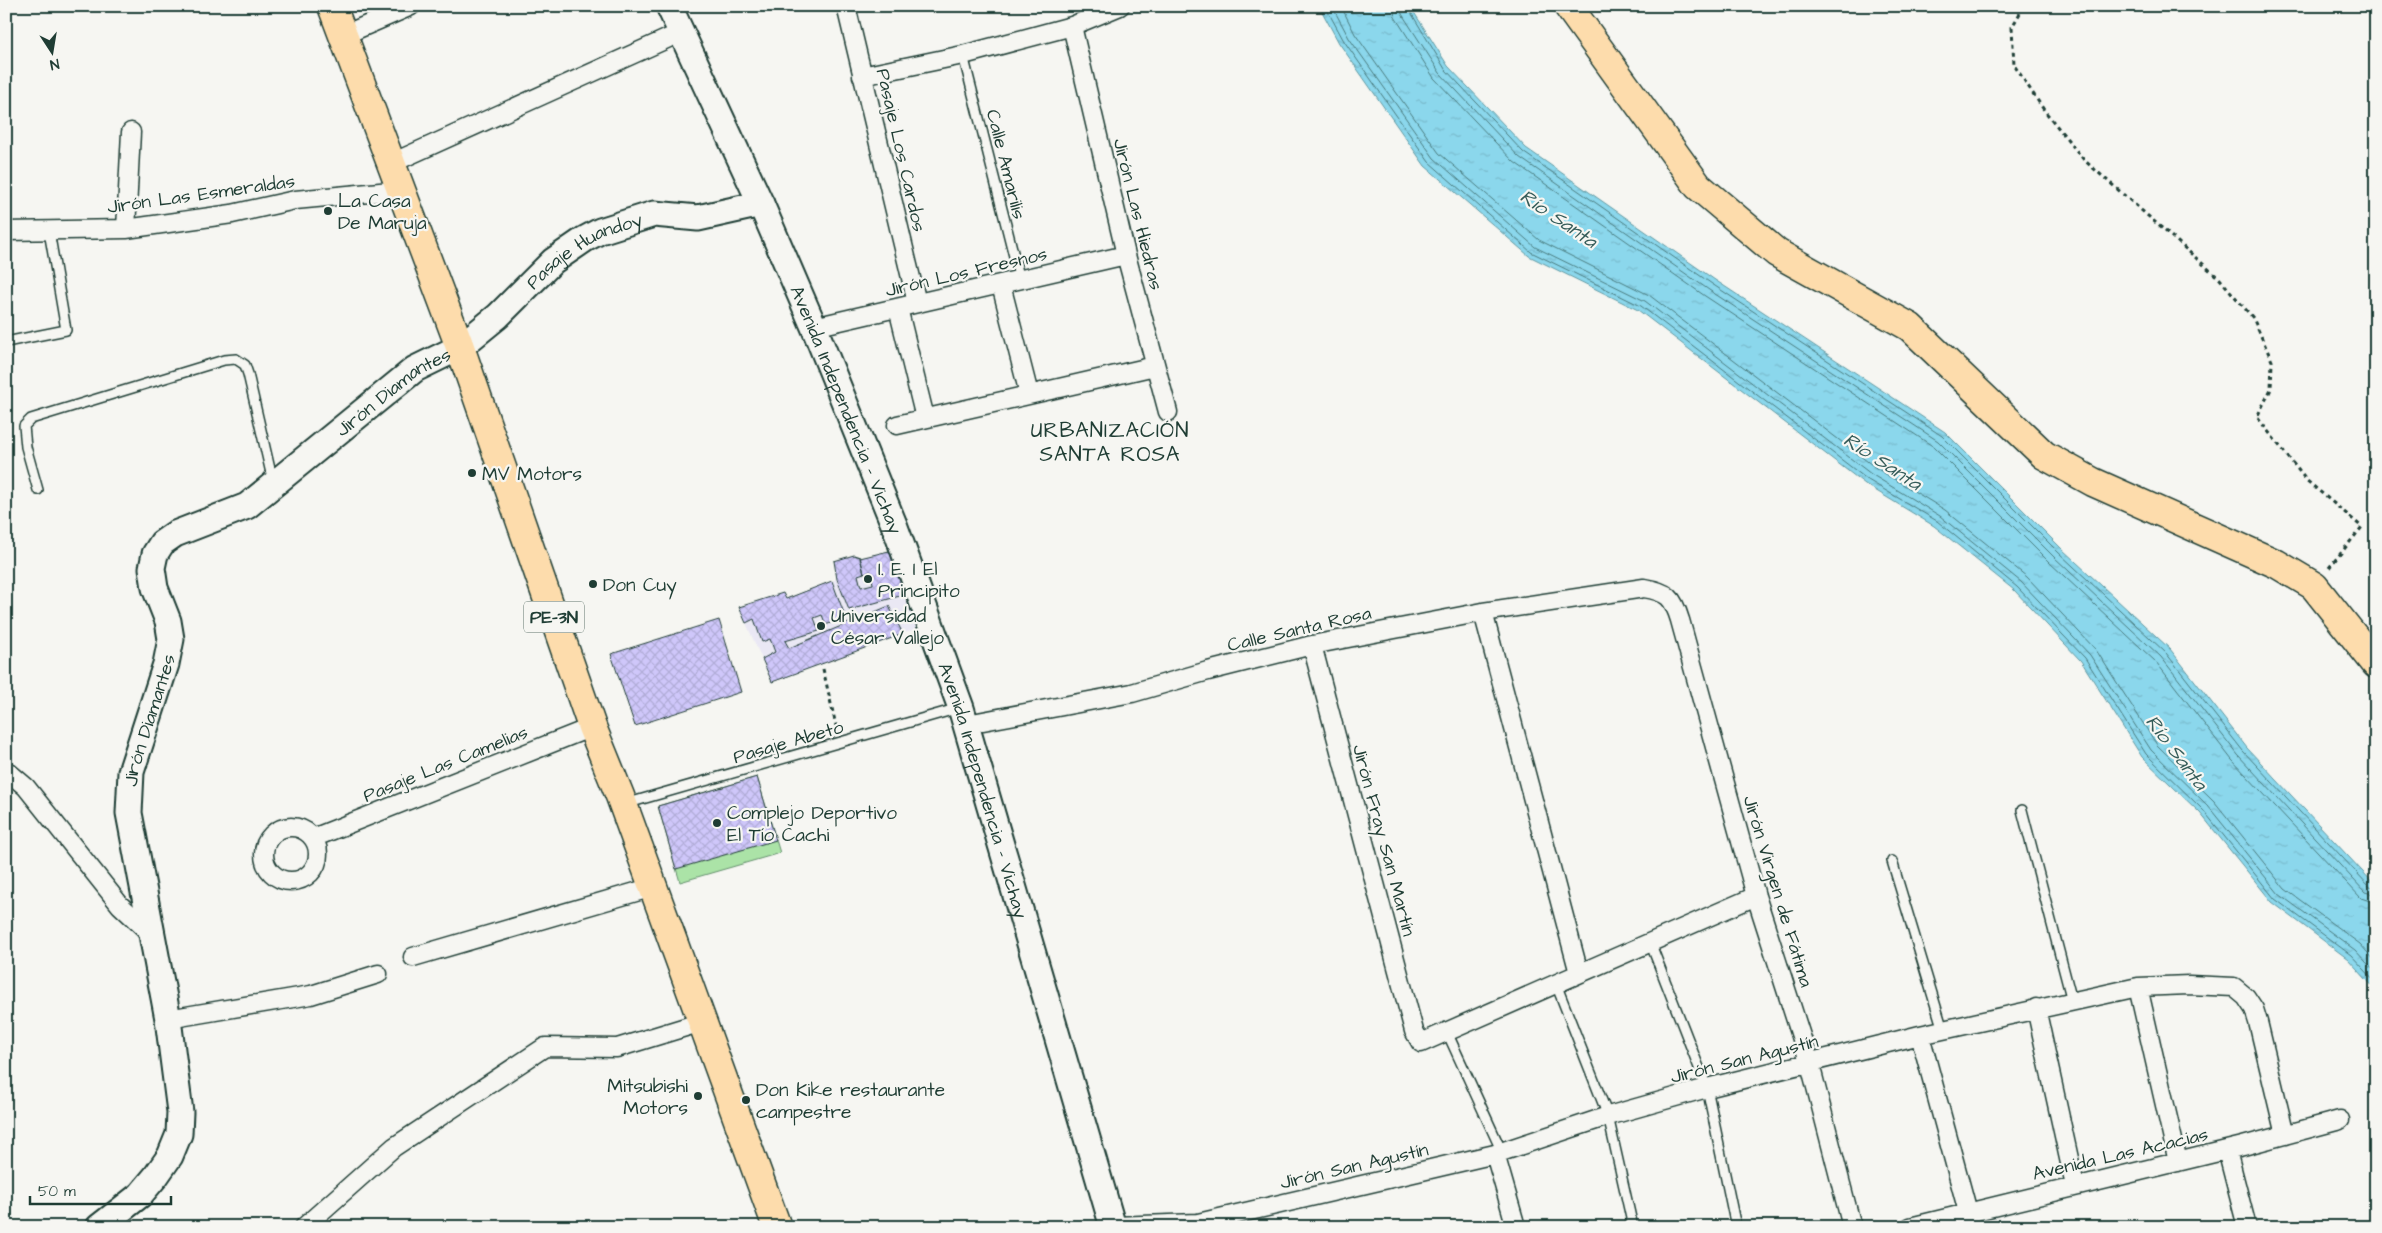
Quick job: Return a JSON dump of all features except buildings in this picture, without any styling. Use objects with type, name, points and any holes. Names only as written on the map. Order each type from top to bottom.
[{"type":"main road","name":"PE-3N","points":[[332,6],[460,347],[592,727],[623,805],[777,1227]]},
{"type":"main road","points":[[1568,6],[1698,186],[1777,253],[1910,327],[2044,455],[2093,482],[2277,564],[2314,586],[2376,664]]},
{"type":"street","points":[[344,35],[411,6]]},
{"type":"street","name":"Pasaje Los Cardos","points":[[846,6],[917,304]]},
{"type":"street","points":[[862,76],[963,55],[1072,26],[1120,6]]},
{"type":"street","name":"Avenida Independencia - Vichay","points":[[675,7],[682,32],[761,204],[814,327],[894,527],[964,716],[1113,1226]]},
{"type":"street","name":"Jirón Las Hiedras","points":[[1072,26],[1126,255],[1168,412]]},
{"type":"street","points":[[392,163],[682,32]]},
{"type":"street","points":[[126,229],[131,132]]},
{"type":"street","name":"Jirón Las Esmeraldas","points":[[6,231],[126,229],[232,214],[295,200],[401,190]]},
{"type":"street","name":"Pasaje Huandoy","points":[[460,347],[498,316],[553,261],[600,231],[654,214],[698,218],[761,204]]},
{"type":"street","name":"Jirón Los Fresnos","points":[[814,327],[1126,255]]},
{"type":"street","points":[[1001,285],[1029,394]]},
{"type":"street","points":[[898,308],[925,418]]},
{"type":"street","name":"Jirón Diamantes","points":[[100,1227],[140,1195],[170,1156],[179,1134],[180,1112],[168,1018],[129,813],[131,772],[166,664],[171,639],[168,621],[155,588],[152,568],[155,554],[162,543],[175,534],[247,506],[415,369],[460,347]]},
{"type":"street","points":[[897,425],[1155,366]]},
{"type":"street","name":"Calle Santa Rosa","points":[[964,716],[1132,693],[1208,671],[1312,645],[1483,612],[1644,588]]},
{"type":"street","name":"Jirón Virgen de Fátima","points":[[1644,588],[1661,590],[1674,602],[1756,896],[1810,1064],[1852,1227]]},
{"type":"street","points":[[1483,612],[1579,973]]},
{"type":"street","name":"Jirón Fray San Martín","points":[[1312,645],[1414,1031],[1421,1044],[1447,1032]]},
{"type":"street","name":"Pasaje Las Camelias","points":[[313,838],[592,727]]},
{"type":"street","points":[[6,770],[26,787],[120,905],[152,935]]},
{"type":"street","points":[[413,957],[653,887]]},
{"type":"street","points":[[1447,1032],[1756,896]]},
{"type":"street","points":[[168,1018],[312,995],[378,974]]},
{"type":"street","name":"Jirón San Agustín","points":[[1113,1226],[1198,1223],[1498,1153],[1608,1116],[1707,1088],[1810,1064],[1920,1035],[2138,987],[2189,985],[2234,987],[2246,997],[2254,1009],[2258,1022],[2285,1135]]},
{"type":"street","points":[[2138,987],[2178,1162]]},
{"type":"street","points":[[2036,1008],[2075,1186]]},
{"type":"street","points":[[304,1227],[394,1147],[545,1047],[617,1048],[702,1022]]},
{"type":"street","points":[[1920,1035],[1970,1219]]},
{"type":"street","name":"Avenida Las Acacias","points":[[1910,1227],[1970,1219],[2075,1186],[2227,1150],[2340,1120]]},
{"type":"street","points":[[2227,1150],[2247,1227]]},
{"type":"street","points":[[1498,1153],[1516,1227]]},
{"type":"lane","name":"Calle Amarilis","points":[[963,55],[1020,280]]},
{"type":"lane","points":[[6,342],[66,330],[49,231]]},
{"type":"lane","points":[[38,490],[24,435],[24,426],[31,420],[224,360],[236,359],[244,365],[248,374],[273,484]]},
{"type":"lane","name":"Pasaje Abeto","points":[[623,805],[840,743],[964,716]]},
{"type":"lane","points":[[2022,810],[2072,1001]]},
{"type":"lane","points":[[1892,861],[1943,1030]]},
{"type":"lane","points":[[1650,942],[1707,1088],[1736,1227]]},
{"type":"lane","points":[[1556,984],[1608,1116],[1633,1227]]},
{"type":"lane","points":[[1447,1032],[1498,1153]]},
{"type":"path","points":[[2024,6],[2012,27],[2014,65],[2044,110],[2084,160],[2220,278],[2253,318],[2272,361],[2271,389],[2257,417],[2306,480],[2362,528],[2314,586]]},
{"type":"path","points":[[823,669],[840,743]]},
{"type":"shaded area","points":[[889,551],[921,627],[772,682],[739,607],[783,593],[786,599],[837,579],[834,561],[854,555],[860,558]]},
{"type":"green space","name":"Complejo Deportivo El Tío Cachi","points":[[757,777],[780,853],[680,882],[658,806]]},
{"type":"water","name":"Río Santa","points":[[1319,6],[1410,6],[1448,66],[1526,148],[1715,280],[1945,432],[2062,549],[2170,649],[2247,748],[2376,886],[2376,990],[2348,959],[2272,902],[2200,813],[2142,757],[2081,661],[2014,590],[1934,526],[1865,484],[1638,310],[1529,256],[1425,166],[1339,43]]},
{"type":"place","name":"La Casa De Maruja","points":[[328,211]]},
{"type":"place","name":"MV Motors","points":[[472,473]]},
{"type":"place","name":"I. E. I El Principito","points":[[868,579]]},
{"type":"place","name":"Don Cuy","points":[[593,584]]},
{"type":"place","name":"Universidad César Vallejo","points":[[821,626]]},
{"type":"place","name":"Complejo Deportivo El Tío Cachi","points":[[717,823]]},
{"type":"place","name":"Mitsubishi Motors","points":[[698,1096]]},
{"type":"place","name":"Don Kike restaurante campestre","points":[[746,1100]]},
{"type":"district","name":"URBANIZACIÓN SANTA ROSA","points":[[1110,442]]}]
